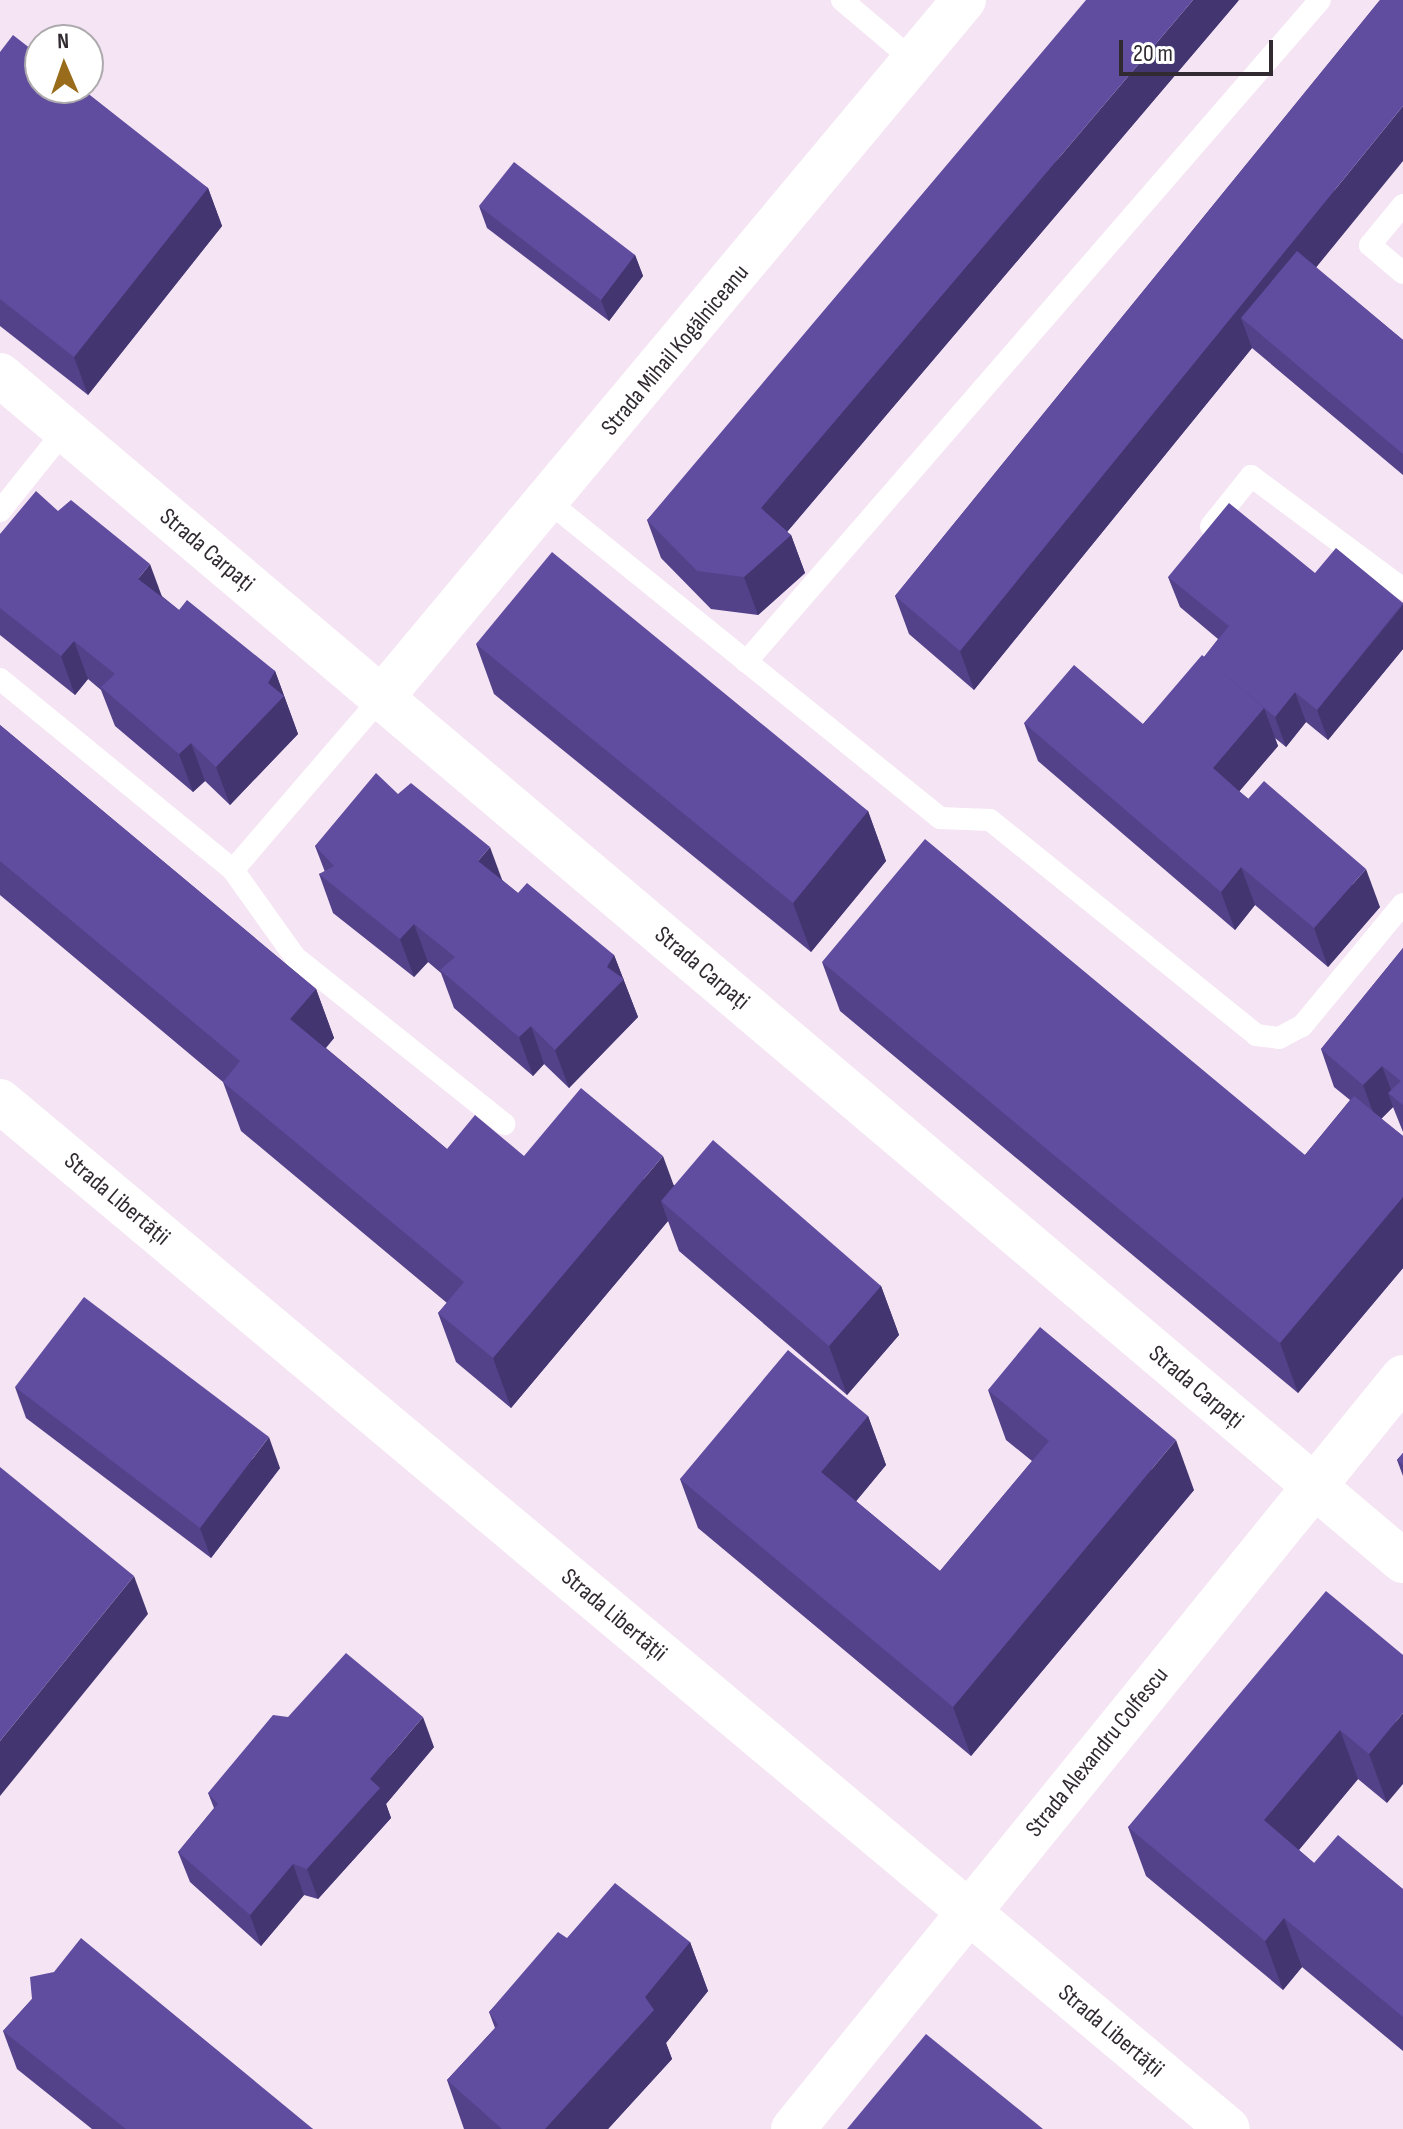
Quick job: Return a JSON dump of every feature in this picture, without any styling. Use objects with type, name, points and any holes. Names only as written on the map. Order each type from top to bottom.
[{"type":"street","name":"Strada Mihail Kogălniceanu","points":[[382,697],[549,502],[964,0]]},
{"type":"street","name":"Strada Carpați","points":[[0,375],[1403,1561]]},
{"type":"street","name":"Strada Libertății","points":[[0,1101],[1228,2129]]},
{"type":"street","name":"Strada Alexandru Colfescu","points":[[793,2129],[1403,1377]]},
{"type":"lane","points":[[842,0],[914,61]]},
{"type":"lane","points":[[746,662],[1320,0]]},
{"type":"lane","points":[[1403,205],[1370,245],[1403,273]]},
{"type":"lane","points":[[0,511],[65,430]]},
{"type":"lane","points":[[1196,544],[1251,476],[1403,589]]},
{"type":"lane","points":[[549,502],[940,818],[990,820],[1256,1035],[1279,1038],[1302,1026],[1403,904]]},
{"type":"lane","points":[[0,679],[233,870],[295,957],[504,1124]]},
{"type":"lane","points":[[233,870],[382,697]]},
{"type":"building","points":[[1086,0],[1193,0],[761,508],[791,535],[744,577],[697,571],[647,520]]},
{"type":"building","points":[[1380,0],[1403,0],[1403,106],[960,651],[895,596]]},
{"type":"building","points":[[13,35],[24,44],[24,104],[101,104],[208,188],[74,357],[0,299],[0,52]]},
{"type":"building","points":[[514,162],[635,255],[601,300],[479,206]]},
{"type":"building","points":[[1297,251],[1403,340],[1403,454],[1241,318]]},
{"type":"building","points":[[36,491],[58,511],[71,500],[150,564],[138,579],[179,610],[187,600],[275,671],[268,683],[284,696],[216,767],[191,743],[179,754],[101,687],[115,674],[74,641],[61,656],[0,608],[0,534]]},
{"type":"building","points":[[1229,503],[1315,573],[1336,548],[1403,603],[1317,710],[1295,692],[1275,717],[1204,657],[1229,626],[1168,577]]},
{"type":"building","points":[[552,552],[868,811],[793,903],[476,644]]},
{"type":"building","points":[[1202,655],[1264,708],[1213,768],[1248,799],[1264,781],[1366,869],[1314,928],[1241,867],[1221,892],[1024,723],[1074,665],[1143,724]]},
{"type":"building","points":[[0,725],[316,989],[290,1019],[447,1149],[475,1115],[524,1156],[581,1088],[663,1156],[493,1358],[438,1313],[464,1282],[223,1082],[240,1061],[0,861]]},
{"type":"building","points":[[376,773],[398,794],[411,783],[490,847],[478,861],[518,893],[527,883],[614,955],[607,967],[624,979],[555,1050],[531,1026],[519,1037],[440,970],[455,957],[414,924],[400,939],[319,874],[334,866],[315,846]]},
{"type":"building","points":[[925,839],[1305,1155],[1354,1096],[1403,1136],[1403,1197],[1280,1343],[822,962]]},
{"type":"building","points":[[1403,948],[1403,1105],[1388,1093],[1401,1081],[1382,1066],[1363,1085],[1321,1049]]},
{"type":"building","points":[[713,1140],[881,1286],[829,1346],[661,1201]]},
{"type":"building","points":[[84,1297],[269,1437],[200,1528],[15,1387]]},
{"type":"building","points":[[1040,1327],[1176,1440],[953,1707],[680,1479],[788,1350],[868,1416],[821,1472],[940,1571],[1049,1441],[988,1390]]},
{"type":"building","points":[[0,1467],[134,1576],[0,1741]]},
{"type":"building","points":[[1326,1591],[1403,1655],[1403,1713],[1369,1754],[1340,1730],[1264,1820],[1314,1863],[1338,1835],[1403,1889],[1403,2017],[1284,1918],[1265,1941],[1128,1827]]},
{"type":"building","points":[[346,1653],[423,1717],[370,1779],[380,1788],[307,1869],[293,1864],[250,1915],[178,1852],[218,1804],[208,1793],[273,1715],[288,1717]]},
{"type":"building","points":[[615,1883],[690,1942],[645,1997],[654,2010],[545,2129],[502,2129],[447,2080],[498,2025],[489,2012],[558,1932],[567,1938]]},
{"type":"building","points":[[81,1938],[313,2129],[126,2129],[3,2031],[32,1999],[30,1977],[54,1972]]},
{"type":"building","points":[[926,2034],[1043,2129],[847,2129]]}]
